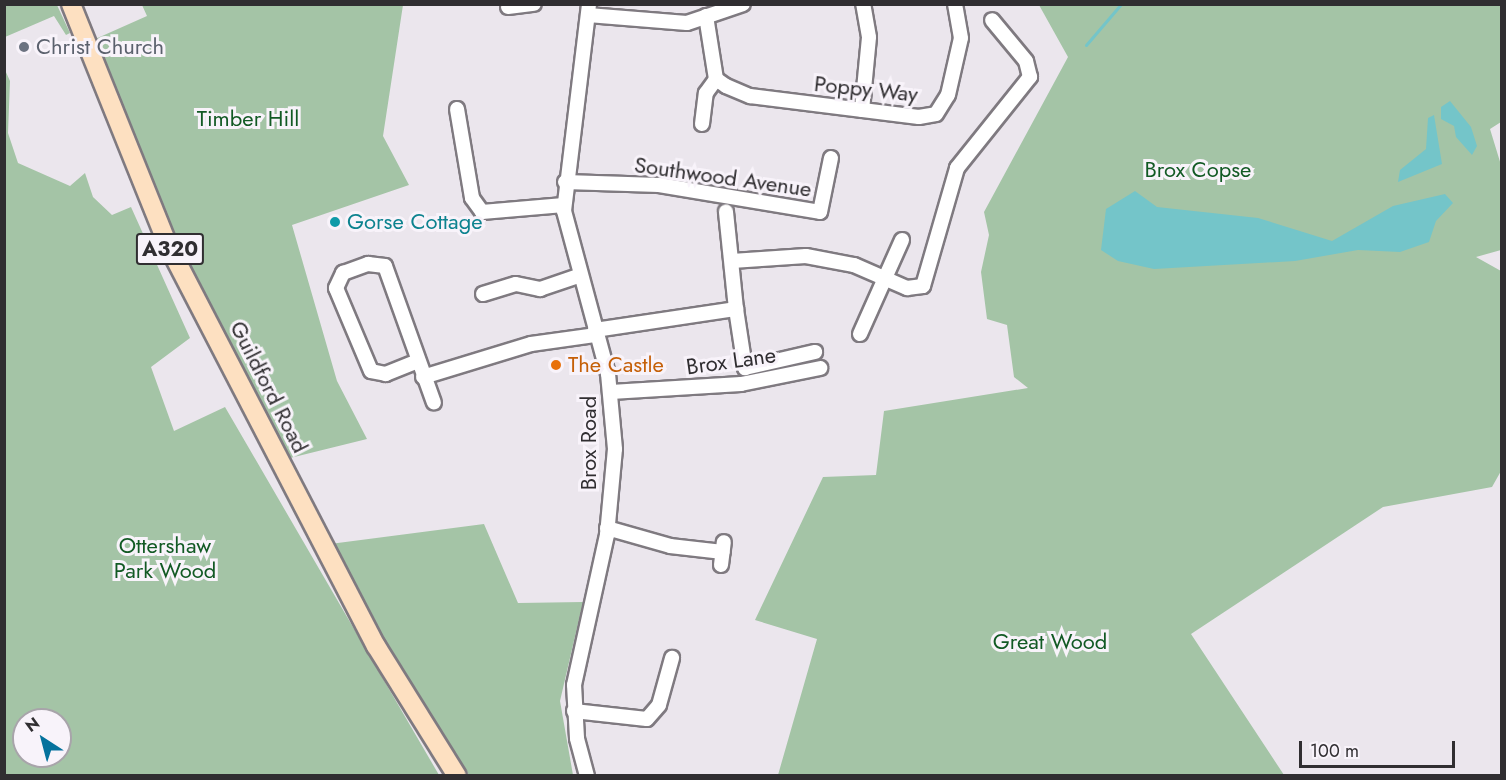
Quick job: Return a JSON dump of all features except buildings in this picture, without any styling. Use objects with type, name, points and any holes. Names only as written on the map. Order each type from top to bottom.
[{"type":"main road","name":"Guildford Road","points":[[71,4],[167,243],[376,646],[457,776]]},
{"type":"street","points":[[511,10],[534,4]]},
{"type":"street","points":[[589,10],[665,24],[706,16],[743,4]]},
{"type":"street","points":[[862,110],[869,37],[863,4]]},
{"type":"street","name":"Poppy Way","points":[[716,80],[750,96],[919,117],[942,109],[961,38],[955,4]]},
{"type":"street","name":"Brox Road","points":[[587,776],[574,711],[607,528],[615,449],[611,392],[578,276],[564,205],[565,182],[589,10]]},
{"type":"street","points":[[702,124],[706,93],[716,80],[716,47],[706,16]]},
{"type":"street","points":[[732,261],[806,256],[888,278],[907,288],[922,286],[957,168],[1028,83],[1026,61],[992,20]]},
{"type":"street","points":[[457,109],[472,198],[482,212],[564,205]]},
{"type":"street","name":"Southwood Avenue","points":[[565,182],[658,185],[820,212],[831,158]]},
{"type":"street","points":[[726,212],[736,309],[745,368],[815,352]]},
{"type":"street","points":[[860,334],[888,278],[902,240]]},
{"type":"street","points":[[418,361],[386,374],[371,371],[336,288],[343,273],[368,264],[385,266],[434,403]]},
{"type":"street","points":[[483,294],[516,284],[540,289],[578,276]]},
{"type":"street","points":[[423,377],[531,344],[736,309]]},
{"type":"street","name":"Brox Lane","points":[[611,392],[741,384],[820,368]]},
{"type":"street","points":[[607,528],[670,546],[723,553]]},
{"type":"street","points":[[574,711],[647,719],[659,705],[676,659],[658,653]]},
{"type":"green space","points":[[5,4],[57,5],[70,33],[66,35],[54,16],[5,37]]},
{"type":"green space","name":"Timber Hill","points":[[142,5],[403,5],[383,136],[409,185],[292,225],[337,381],[367,439],[286,459],[163,221],[93,40],[147,16]]},
{"type":"green space","points":[[1039,5],[1501,5],[1501,122],[1490,129],[1501,165],[1501,250],[1476,257],[1501,271],[1501,471],[1492,487],[1383,507],[1191,634],[1284,775],[778,775],[817,639],[755,620],[823,477],[876,475],[884,411],[1028,388],[1014,377],[1007,325],[987,319],[981,272],[989,235],[984,212],[1068,57]]},
{"type":"green space","name":"Ottershaw Park Wood","points":[[5,70],[10,81],[8,133],[18,163],[70,186],[85,173],[93,197],[112,215],[131,207],[190,338],[151,367],[174,431],[225,407],[439,775],[5,775]]},
{"type":"green space","points":[[484,524],[518,603],[583,602],[560,701],[573,775],[469,775],[375,629],[330,544]]},
{"type":"water","points":[[1450,101],[1471,127],[1477,146],[1472,155],[1456,137],[1454,126],[1441,119],[1441,107]]},
{"type":"water","points":[[1434,115],[1442,164],[1398,182],[1400,170],[1426,149],[1428,118]]},
{"type":"water","points":[[1135,191],[1157,207],[1258,218],[1332,241],[1393,206],[1445,194],[1453,203],[1436,221],[1429,242],[1400,252],[1358,250],[1295,261],[1154,269],[1118,261],[1101,250],[1106,209]]},
{"type":"waterway","points":[[1086,45],[1121,4]]},
{"type":"place","name":"Christ Church","points":[[24,47]]},
{"type":"place","name":"Gorse Cottage","points":[[335,222]]},
{"type":"place","name":"The Castle","points":[[556,365]]},
{"type":"park label","name":"Brox Copse","points":[[1198,170]]},
{"type":"park label","name":"Great Wood","points":[[1050,642]]}]
